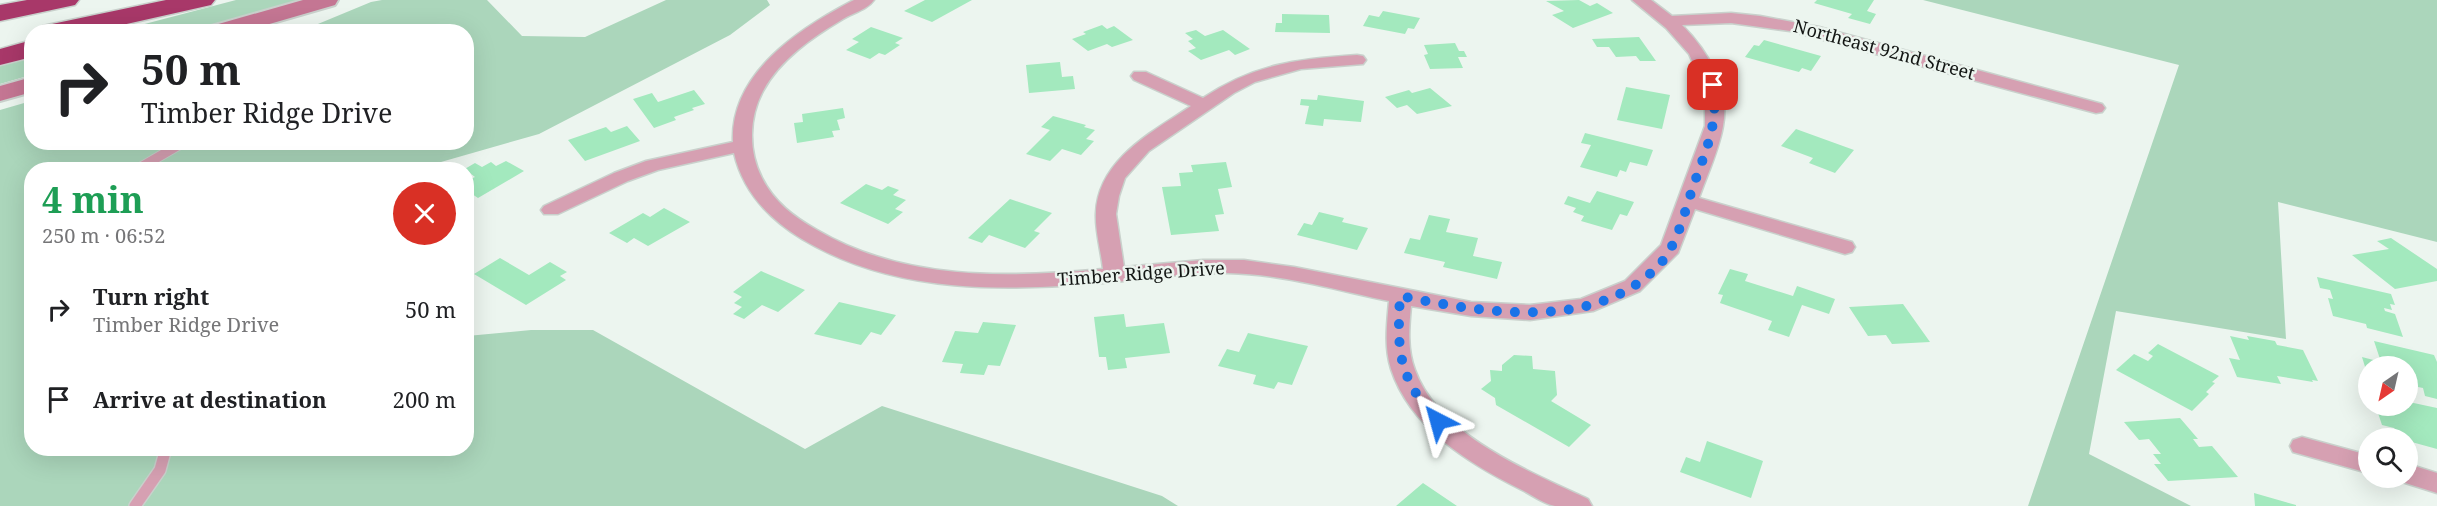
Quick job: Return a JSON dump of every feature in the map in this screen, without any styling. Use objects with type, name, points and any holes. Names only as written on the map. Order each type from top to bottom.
[{"type":"highway","points":[[0,1],[8,0]]},
{"type":"highway","points":[[0,13],[66,0]]},
{"type":"highway","points":[[90,24],[193,2]]},
{"type":"highway","points":[[117,24],[193,2]]},
{"type":"highway","points":[[0,42],[24,38]]},
{"type":"highway","points":[[0,57],[24,50]]},
{"type":"main road","points":[[250,24],[327,0]]},
{"type":"main road","points":[[0,94],[24,86]]},
{"type":"street","name":"Timber Ridge Drive","points":[[866,0],[821,24],[800,39],[768,70],[755,89],[742,128],[742,146],[746,166],[755,186],[786,220],[825,244],[867,262],[913,273],[978,282],[1014,283],[1202,267],[1241,266],[1298,273],[1464,309],[1501,313],[1565,309],[1598,302],[1642,280],[1660,264],[1671,248],[1714,126],[1716,107],[1713,85],[1706,66],[1696,50],[1669,21],[1640,0]]},
{"type":"street","name":"Northeast 92nd Street","points":[[1669,21],[1714,16],[1743,17],[1798,26],[2096,108]]},
{"type":"street","points":[[1115,275],[1106,214],[1109,196],[1116,177],[1142,147],[1228,89],[1274,70],[1318,62],[1357,60]]},
{"type":"street","points":[[1140,76],[1204,105]]},
{"type":"street","points":[[551,210],[621,177],[653,165],[742,146]]},
{"type":"street","points":[[1689,201],[1845,247]]},
{"type":"street","points":[[1400,296],[1397,338],[1402,362],[1411,385],[1426,408],[1451,434],[1480,456],[1579,506]]},
{"type":"street","points":[[2302,446],[2358,461]]},
{"type":"street","points":[[2418,477],[2437,483]]},
{"type":"lane","points":[[150,162],[170,150]]},
{"type":"lane","points":[[135,506],[160,470],[163,456]]},
{"type":"green space","points":[[236,0],[301,0],[214,24],[145,24]]},
{"type":"green space","points":[[382,0],[487,0],[522,36],[585,37],[666,0],[767,0],[770,5],[730,35],[539,134],[441,162],[24,162],[24,456],[474,456],[474,335],[531,330],[593,330],[805,449],[882,406],[1162,496],[1178,506],[0,506],[0,110],[24,103],[24,150],[474,150],[474,24],[318,24],[371,2]]},
{"type":"green space","points":[[1923,0],[2437,0],[2437,242],[2278,202],[2286,339],[2116,311],[2089,454],[2191,506],[2028,506],[2179,65]]},
{"type":"green space","points":[[24,58],[24,77],[0,84],[0,65]]},
{"type":"building","points":[[925,0],[972,0],[932,22],[904,11]]},
{"type":"building","points":[[1579,0],[1590,6],[1597,3],[1613,13],[1573,28],[1552,15],[1564,11],[1546,1]]},
{"type":"building","points":[[1817,0],[1874,0],[1867,11],[1876,14],[1870,24],[1848,18],[1852,14],[1814,3]]},
{"type":"building","points":[[1383,11],[1420,18],[1414,29],[1408,28],[1405,34],[1363,26],[1369,15],[1379,17]]},
{"type":"building","points":[[1282,14],[1329,15],[1330,33],[1275,32],[1276,23],[1282,23]]},
{"type":"building","points":[[1102,25],[1107,29],[1114,26],[1133,40],[1112,47],[1107,44],[1088,51],[1072,39]]},
{"type":"building","points":[[871,27],[903,38],[895,43],[900,45],[885,55],[879,53],[870,59],[846,50],[859,42],[852,39]]},
{"type":"building","points":[[1196,30],[1205,36],[1223,30],[1250,49],[1235,55],[1229,50],[1201,60],[1188,51],[1196,48],[1188,41],[1193,39],[1185,33]]},
{"type":"building","points":[[1639,37],[1656,61],[1640,61],[1636,56],[1616,57],[1609,47],[1597,47],[1592,39]]},
{"type":"building","points":[[1764,40],[1821,56],[1811,71],[1802,68],[1799,72],[1745,57],[1754,45],[1759,46]]},
{"type":"building","points":[[1455,43],[1459,51],[1464,51],[1467,57],[1458,57],[1463,68],[1430,69],[1424,55],[1428,54],[1424,45]]},
{"type":"building","points":[[1060,62],[1062,77],[1073,76],[1075,89],[1029,93],[1026,65]]},
{"type":"building","points":[[1626,87],[1670,95],[1662,129],[1617,120]]},
{"type":"building","points":[[1430,88],[1452,106],[1417,114],[1407,105],[1397,108],[1385,97],[1409,90],[1412,93]]},
{"type":"building","points":[[694,90],[705,104],[674,117],[676,120],[654,128],[633,99],[652,93],[658,102]]},
{"type":"building","points":[[1318,95],[1364,101],[1361,122],[1324,119],[1323,126],[1305,124],[1309,106],[1300,105],[1301,99],[1317,100]]},
{"type":"building","points":[[843,108],[845,118],[837,120],[840,130],[832,131],[834,137],[797,143],[794,123],[803,122],[802,114]]},
{"type":"building","points":[[1053,116],[1086,125],[1084,127],[1095,130],[1086,139],[1094,141],[1081,155],[1062,149],[1050,161],[1026,154],[1050,130],[1041,127]]},
{"type":"building","points":[[627,126],[640,141],[585,161],[568,140],[606,127],[611,132]]},
{"type":"building","points":[[1796,129],[1854,150],[1835,173],[1809,163],[1813,158],[1781,146]]},
{"type":"building","points":[[1585,133],[1653,150],[1647,166],[1630,162],[1626,172],[1620,170],[1617,177],[1580,167],[1591,145],[1581,143]]},
{"type":"building","points":[[506,161],[524,171],[478,198],[474,195],[474,164],[482,167],[491,162],[496,166]]},
{"type":"building","points":[[1226,162],[1232,187],[1218,189],[1224,214],[1215,215],[1219,231],[1171,235],[1162,187],[1181,186],[1179,173],[1193,172],[1191,165]]},
{"type":"building","points":[[866,184],[882,190],[888,186],[899,190],[893,195],[906,200],[895,209],[903,212],[888,224],[840,203]]},
{"type":"building","points":[[1597,191],[1634,202],[1627,216],[1620,214],[1612,230],[1581,221],[1584,216],[1573,212],[1576,208],[1564,204],[1568,196],[1590,203]]},
{"type":"building","points":[[1010,199],[1052,213],[1034,231],[1040,233],[1025,248],[989,235],[982,243],[968,238]]},
{"type":"building","points":[[664,208],[690,222],[648,246],[634,238],[627,243],[609,233],[643,213],[650,217]]},
{"type":"building","points":[[1319,212],[1344,218],[1342,222],[1368,228],[1357,250],[1297,235],[1304,223],[1312,225]]},
{"type":"building","points":[[1429,215],[1450,219],[1446,232],[1478,238],[1473,256],[1502,262],[1497,279],[1443,267],[1445,262],[1404,253],[1410,238],[1420,240]]},
{"type":"building","points":[[2391,238],[2437,269],[2437,281],[2395,289],[2352,255],[2389,249],[2377,241]]},
{"type":"building","points":[[500,258],[529,275],[550,262],[567,272],[560,276],[566,280],[526,305],[474,274]]},
{"type":"building","points":[[1730,269],[1748,274],[1745,281],[1793,296],[1797,286],[1835,299],[1829,314],[1802,305],[1789,337],[1768,330],[1772,321],[1720,303],[1723,295],[1718,294]]},
{"type":"building","points":[[761,271],[805,290],[778,312],[762,305],[744,319],[733,314],[742,307],[734,303],[742,297],[733,292]]},
{"type":"building","points":[[2317,277],[2391,294],[2395,305],[2390,304],[2392,310],[2384,308],[2385,311],[2395,314],[2403,337],[2367,328],[2366,324],[2333,316],[2328,298],[2333,299],[2330,290],[2320,288]]},
{"type":"building","points":[[839,302],[896,315],[881,335],[871,332],[861,345],[814,334]]},
{"type":"building","points":[[1903,304],[1930,342],[1892,344],[1886,335],[1868,336],[1849,307]]},
{"type":"building","points":[[1124,314],[1126,327],[1164,323],[1170,353],[1125,358],[1127,368],[1108,370],[1106,357],[1099,357],[1094,317]]},
{"type":"building","points":[[983,322],[1016,325],[1000,366],[988,365],[984,375],[960,373],[963,364],[942,362],[955,331],[978,333]]},
{"type":"building","points":[[1248,333],[1308,346],[1292,385],[1278,382],[1274,389],[1253,384],[1256,375],[1218,366],[1227,349],[1239,352]]},
{"type":"building","points":[[2230,336],[2249,340],[2247,336],[2275,341],[2277,345],[2303,350],[2318,381],[2277,376],[2281,384],[2237,377],[2229,358],[2240,360]]},
{"type":"building","points":[[2374,341],[2434,355],[2437,362],[2437,399],[2425,396],[2423,388],[2418,387],[2418,356],[2379,356]]},
{"type":"building","points":[[2158,344],[2219,376],[2206,392],[2209,394],[2192,411],[2116,370],[2134,354],[2148,361],[2153,356],[2148,353]]},
{"type":"building","points":[[1514,355],[1532,356],[1533,369],[1555,371],[1557,395],[1551,401],[1591,425],[1569,447],[1496,405],[1495,398],[1481,389],[1491,381],[1490,370],[1502,371],[1502,365]]},
{"type":"building","points":[[2418,404],[2437,408],[2437,449],[2418,444],[2418,428],[2394,428],[2382,425],[2379,416],[2418,416]]},
{"type":"building","points":[[2180,418],[2198,439],[2193,439],[2199,447],[2212,446],[2238,477],[2168,481],[2154,464],[2161,464],[2153,454],[2161,454],[2149,439],[2139,440],[2124,422]]},
{"type":"building","points":[[1707,441],[1763,461],[1751,498],[1680,472],[1686,457],[1700,462]]},
{"type":"building","points":[[1423,483],[1457,506],[1396,506]]},
{"type":"building","points":[[2254,493],[2296,505],[2296,506],[2255,506]]},
{"type":"route","points":[[1438,421],[1426,408],[1411,385],[1402,362],[1397,338],[1400,296],[1464,309],[1501,313],[1534,313],[1598,302],[1642,280],[1660,264],[1671,248],[1683,216],[1714,126],[1716,107],[1713,85]]}]
